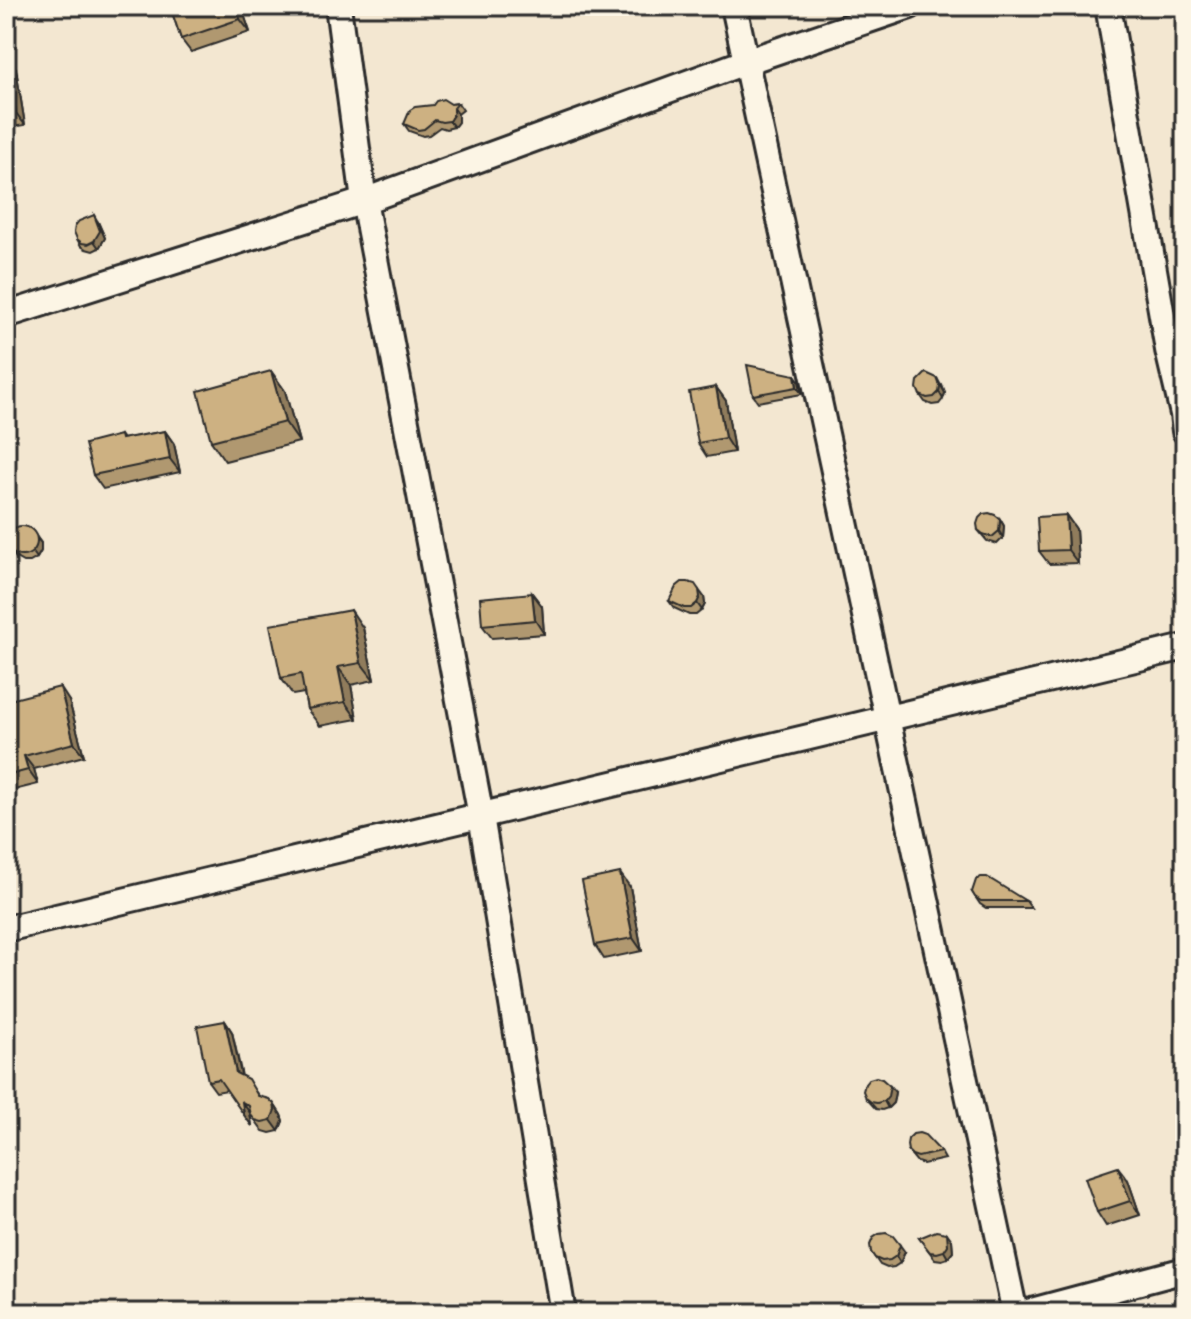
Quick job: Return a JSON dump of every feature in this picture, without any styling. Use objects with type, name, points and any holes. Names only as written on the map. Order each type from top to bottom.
[{"type":"street","points":[[338,6],[364,201],[481,816],[563,1313]]},
{"type":"street","points":[[734,6],[1015,1313]]},
{"type":"street","points":[[6,315],[364,201],[745,62],[910,6]]},
{"type":"street","points":[[1108,6],[1185,431]]},
{"type":"street","points":[[6,929],[1185,647]]},
{"type":"street","points":[[1024,1313],[1185,1270]]},
{"type":"building","points":[[170,6],[236,6],[240,19],[181,39]]},
{"type":"building","points":[[6,57],[16,113],[6,114]]},
{"type":"building","points":[[443,99],[451,104],[458,103],[449,121],[435,120],[418,130],[404,124],[410,110],[433,105]]},
{"type":"building","points":[[94,215],[100,231],[94,241],[82,243],[74,232],[75,226]]},
{"type":"building","points":[[747,365],[795,375],[797,387],[753,395]]},
{"type":"building","points":[[271,371],[285,422],[211,441],[198,391]]},
{"type":"building","points":[[926,373],[937,378],[940,386],[934,397],[920,395],[917,388],[918,381]]},
{"type":"building","points":[[716,387],[725,438],[698,443],[689,392]]},
{"type":"building","points":[[165,431],[170,459],[93,475],[85,444],[120,435],[121,439]]},
{"type":"building","points":[[989,513],[1000,519],[999,531],[992,537],[978,530],[977,524],[983,514]]},
{"type":"building","points":[[1066,515],[1068,550],[1039,551],[1037,517]]},
{"type":"building","points":[[22,526],[32,531],[37,541],[32,551],[22,556],[12,551],[7,541],[12,531]]},
{"type":"building","points":[[682,582],[695,584],[699,590],[700,597],[691,608],[669,601]]},
{"type":"building","points":[[532,593],[535,620],[482,625],[480,598]]},
{"type":"building","points":[[351,610],[361,663],[338,667],[345,702],[307,709],[301,674],[281,678],[270,625]]},
{"type":"building","points":[[60,687],[74,743],[24,756],[28,770],[6,776],[6,701]]},
{"type":"building","points":[[620,873],[633,938],[595,945],[582,881]]},
{"type":"building","points":[[987,877],[1026,901],[981,901],[972,892],[976,880]]},
{"type":"building","points":[[225,1021],[236,1073],[248,1079],[258,1096],[274,1104],[271,1120],[255,1120],[249,1106],[242,1102],[244,1115],[219,1079],[208,1081],[197,1026]]},
{"type":"building","points":[[876,1077],[890,1086],[888,1096],[877,1103],[866,1098],[863,1091],[869,1079]]},
{"type":"building","points":[[919,1133],[925,1135],[941,1152],[918,1157],[912,1155],[908,1151],[908,1139]]},
{"type":"building","points":[[1118,1167],[1130,1201],[1097,1212],[1085,1178]]},
{"type":"building","points":[[936,1231],[947,1233],[948,1245],[944,1251],[937,1253],[930,1252],[919,1238]]},
{"type":"building","points":[[886,1233],[900,1245],[896,1256],[882,1261],[875,1258],[870,1245],[873,1238]]}]
